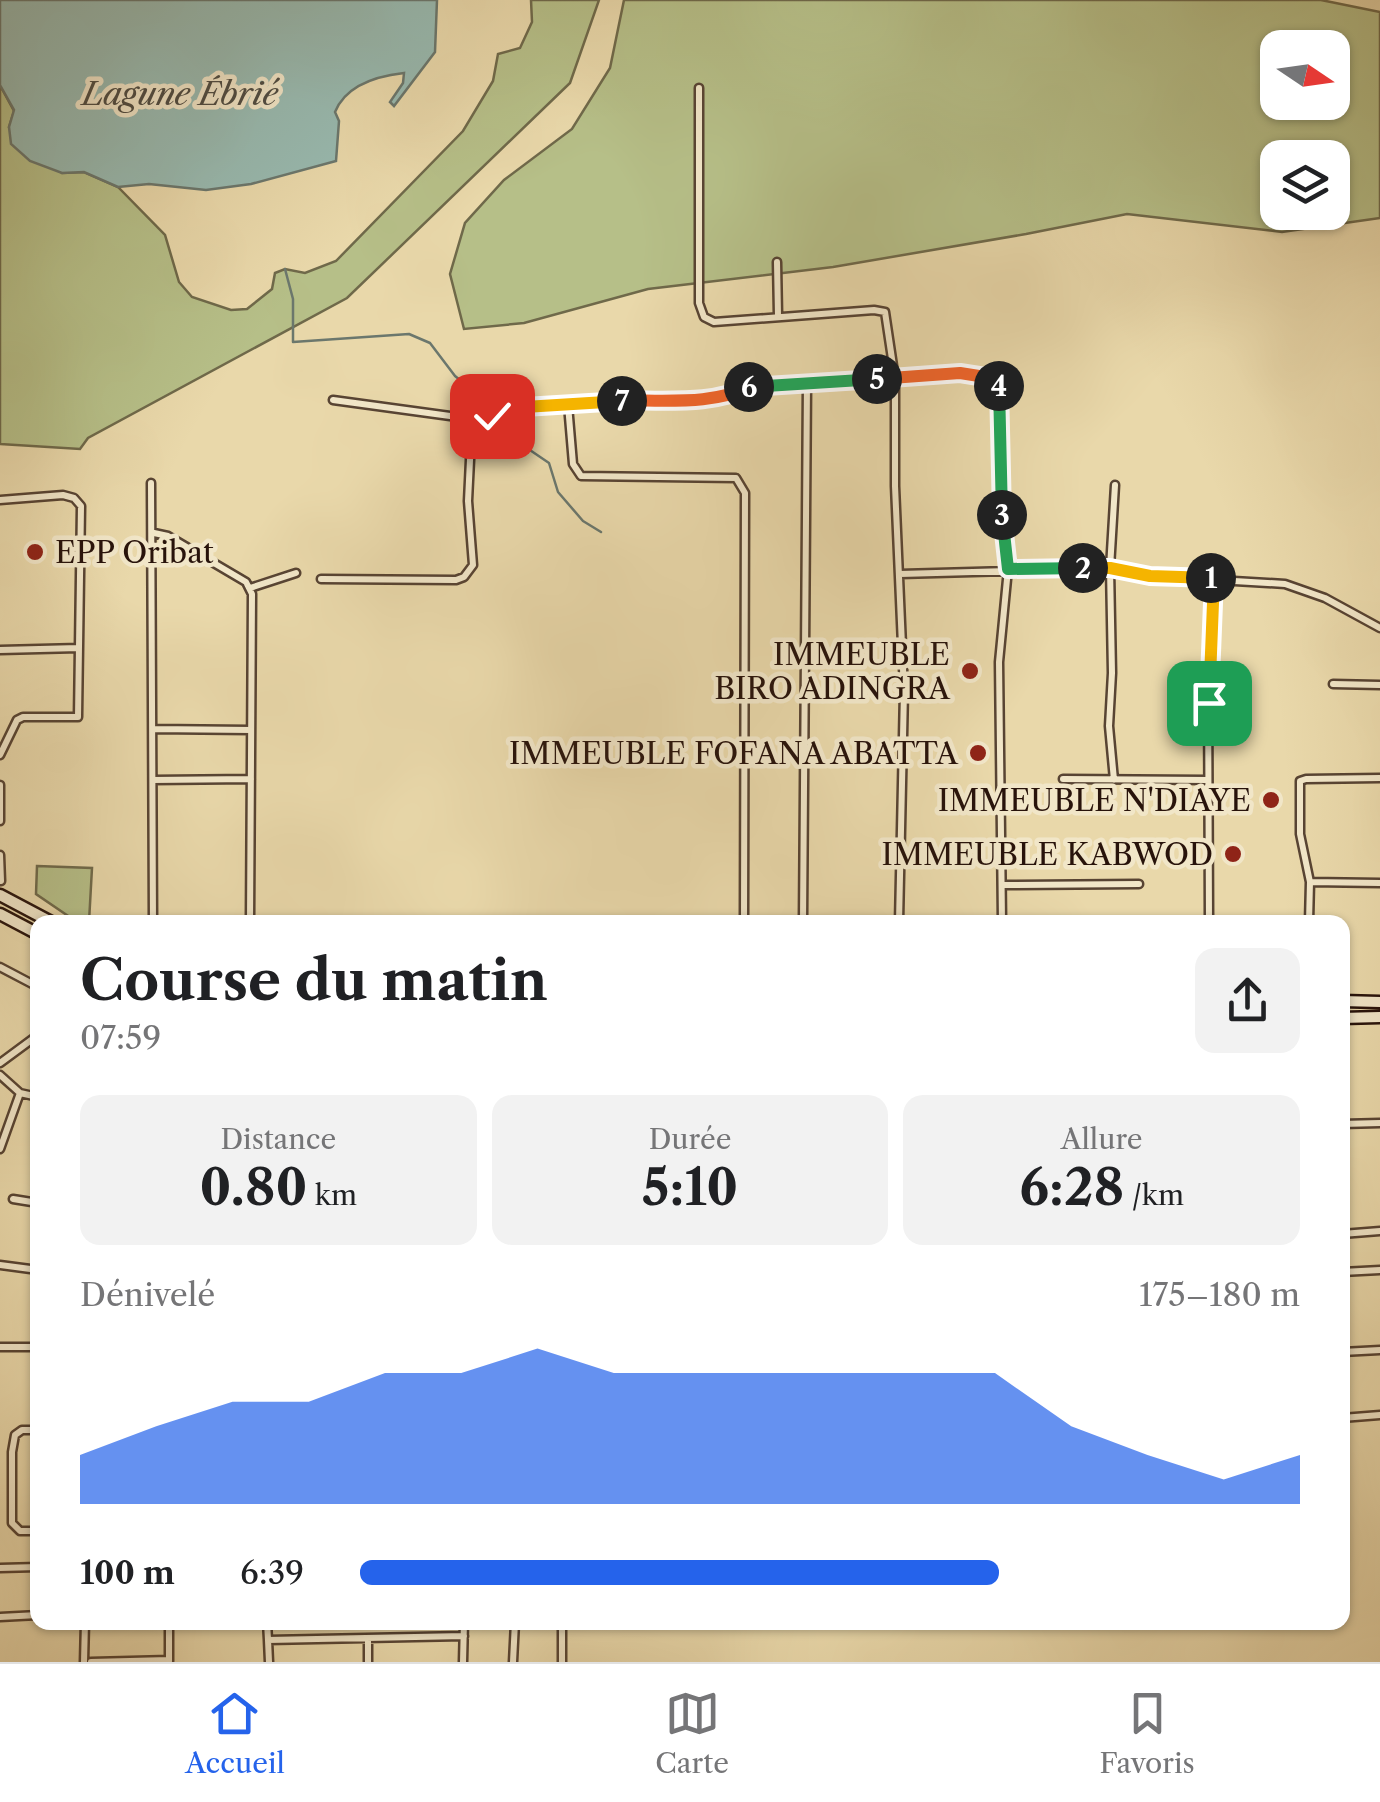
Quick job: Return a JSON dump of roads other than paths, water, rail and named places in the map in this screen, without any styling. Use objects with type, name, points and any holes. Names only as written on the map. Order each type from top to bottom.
[{"type":"street","points":[[699,88],[699,303],[704,317],[714,322],[778,314],[885,312],[895,378],[895,486],[904,691],[899,915]]},
{"type":"street","points":[[777,262],[778,314]]},
{"type":"street","points":[[333,400],[472,419],[508,408],[702,400],[730,396],[752,386],[960,373],[998,379],[1001,508],[1008,569],[999,662],[1002,915]]},
{"type":"street","points":[[803,915],[806,383]]},
{"type":"street","points":[[568,404],[573,464],[581,476],[736,478],[745,493],[744,915]]},
{"type":"street","points":[[320,579],[456,580],[470,572],[473,565],[468,452],[472,419]]},
{"type":"street","points":[[151,483],[153,915]]},
{"type":"street","points":[[1114,780],[1109,726],[1115,486]]},
{"type":"street","points":[[0,500],[62,495],[74,498],[81,506],[78,717],[23,716],[0,755]]},
{"type":"street","points":[[154,534],[168,536],[246,582],[252,594],[250,915]]},
{"type":"street","points":[[900,574],[1110,568],[1150,576],[1296,586],[1380,628]]},
{"type":"street","points":[[250,588],[296,573]]},
{"type":"street","points":[[1208,915],[1208,678],[1214,578]]},
{"type":"street","points":[[0,650],[79,648]]},
{"type":"street","points":[[1333,684],[1380,686]]},
{"type":"street","points":[[153,729],[252,730]]},
{"type":"street","points":[[1309,915],[1310,882],[1300,834],[1300,782],[1306,778],[1380,778]]},
{"type":"street","points":[[153,780],[251,779]]},
{"type":"street","points":[[1062,779],[1208,780]]},
{"type":"street","points":[[0,785],[0,821]]},
{"type":"street","points":[[0,855],[0,881]]},
{"type":"street","points":[[1310,882],[1380,883]]},
{"type":"street","points":[[1003,885],[1139,884]]},
{"type":"street","points":[[0,894],[38,915]]},
{"type":"street","points":[[0,914],[30,930]]},
{"type":"street","points":[[0,966],[30,983]]},
{"type":"street","points":[[1350,1001],[1380,1002]]},
{"type":"street","points":[[1350,1018],[1380,1018]]},
{"type":"street","points":[[0,1064],[30,1041]]},
{"type":"street","points":[[0,1075],[20,1092],[30,1095]]},
{"type":"street","points":[[0,1149],[20,1092]]},
{"type":"street","points":[[1350,1124],[1380,1123]]},
{"type":"street","points":[[13,1199],[30,1202]]},
{"type":"street","points":[[1350,1233],[1380,1231]]},
{"type":"street","points":[[0,1265],[30,1269]]},
{"type":"street","points":[[1350,1272],[1380,1270]]},
{"type":"street","points":[[0,1346],[30,1347]]},
{"type":"street","points":[[1350,1352],[1380,1350]]},
{"type":"street","points":[[1350,1417],[1380,1415]]},
{"type":"street","points":[[30,1430],[15,1435],[12,1523],[20,1530],[30,1531]]},
{"type":"street","points":[[0,1568],[30,1567]]},
{"type":"street","points":[[0,1617],[30,1616]]},
{"type":"street","points":[[85,1630],[88,1662],[169,1661],[169,1630]]},
{"type":"street","points":[[267,1630],[269,1662]]},
{"type":"street","points":[[464,1630],[464,1662]]},
{"type":"street","points":[[513,1662],[515,1630]]},
{"type":"street","points":[[562,1630],[562,1662]]},
{"type":"street","points":[[268,1640],[464,1636]]},
{"type":"street","points":[[368,1638],[368,1662]]},
{"type":"water","name":"Lagune Ébrié","points":[[0,0],[437,0],[435,52],[394,106],[390,102],[403,83],[404,73],[373,80],[347,95],[335,112],[339,121],[336,161],[251,184],[206,190],[149,184],[118,187],[84,172],[62,173],[30,161],[11,144],[9,127],[14,110],[0,85]]},
{"type":"waterway","points":[[285,269],[293,299],[293,342],[409,334],[430,343],[455,376],[497,410]]},
{"type":"waterway","points":[[508,420],[521,444],[549,463],[558,492],[583,521],[601,532]]},
{"type":"place","name":"EPP Oribat","points":[[35,552]]},
{"type":"place","name":"IMMEUBLE BIRO ADINGRA","points":[[970,671]]},
{"type":"place","name":"IMMEUBLE FOFANA ABATTA","points":[[978,753]]},
{"type":"place","name":"IMMEUBLE N'DIAYE","points":[[1271,800]]},
{"type":"place","name":"IMMEUBLE KABWOD","points":[[1233,854]]}]
